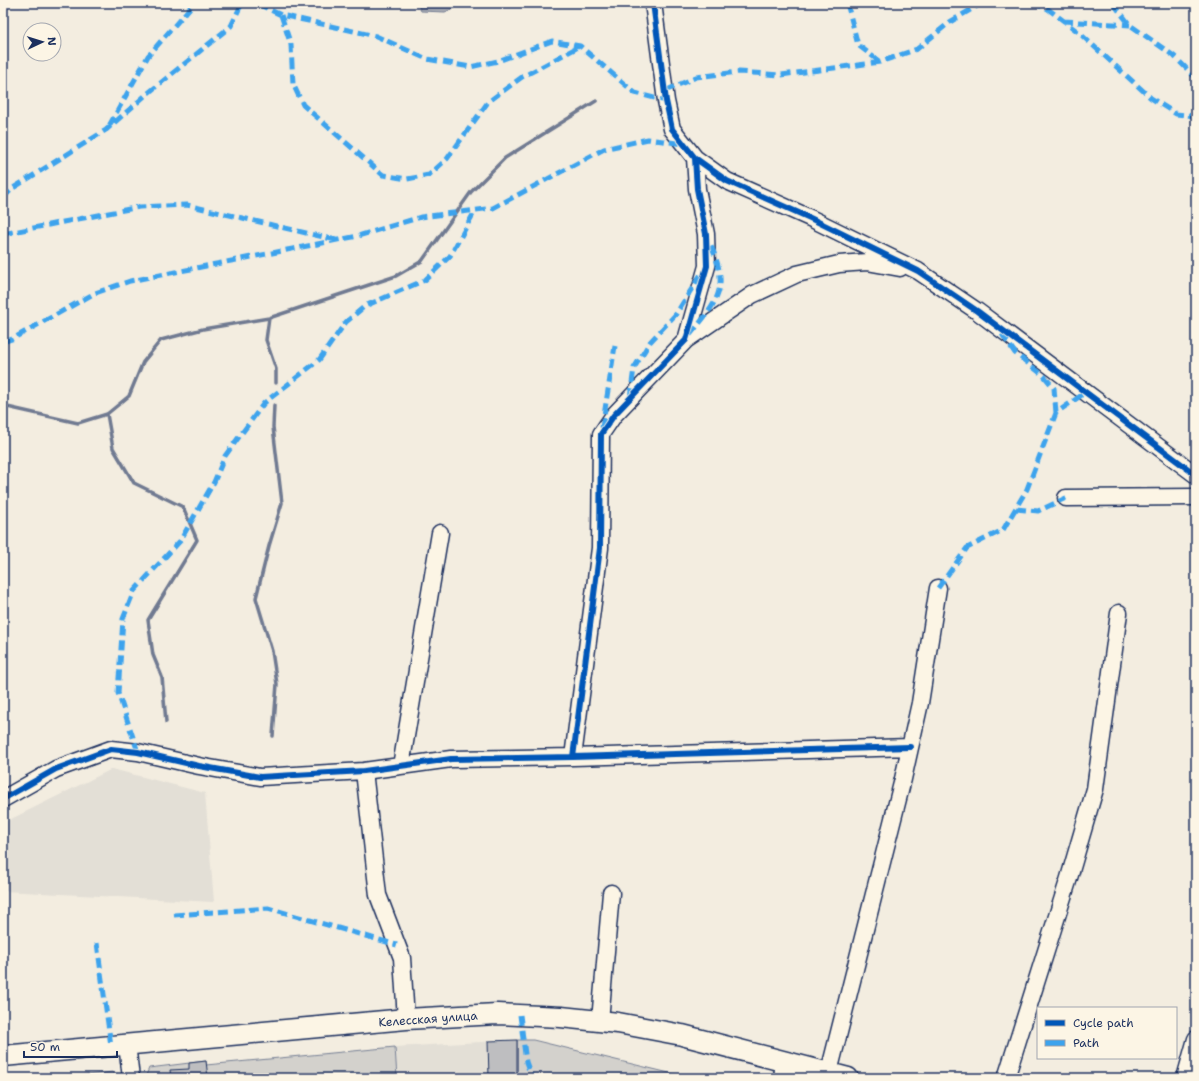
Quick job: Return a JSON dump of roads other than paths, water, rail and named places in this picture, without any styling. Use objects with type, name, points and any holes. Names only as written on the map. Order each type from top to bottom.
[{"type":"main road","name":"Келесская улица","points":[[3,1056],[406,1019],[497,1014],[561,1017],[600,1021],[682,1035],[783,1069],[839,1075]]},
{"type":"street","points":[[654,3],[666,101],[672,129],[695,158],[727,182],[810,218],[918,271],[977,311],[1196,475]]},
{"type":"street","points":[[686,340],[707,266],[706,234],[697,190],[695,158]]},
{"type":"street","points":[[573,758],[600,548],[601,434],[614,415],[686,340],[752,294],[797,274],[839,264],[867,262],[918,271]]},
{"type":"street","points":[[1066,498],[1196,497]]},
{"type":"street","points":[[402,766],[440,533]]},
{"type":"street","points":[[839,1075],[920,703],[938,588]]},
{"type":"street","points":[[1006,1078],[1069,878],[1095,789],[1119,613]]},
{"type":"street","points":[[3,799],[56,769],[110,749],[138,752],[199,766],[260,776],[364,771],[451,759],[573,758],[910,747]]},
{"type":"street","points":[[364,771],[378,895],[402,958],[406,1019]]},
{"type":"street","points":[[600,1021],[611,893]]},
{"type":"street","points":[[1185,1078],[1196,1039]]},
{"type":"street","points":[[128,1044],[131,1078]]},
{"type":"waterway","points":[[3,406],[78,423],[107,414],[129,396],[143,362],[161,340],[203,329],[269,318],[396,276],[422,261],[471,192],[505,158],[596,101]]},
{"type":"waterway","points":[[269,318],[266,340],[276,369],[276,383]]},
{"type":"waterway","points":[[273,736],[277,684],[272,651],[256,598],[282,503],[273,427],[274,405]]},
{"type":"waterway","points":[[107,414],[113,448],[134,483],[183,507],[197,540],[148,620],[153,655],[162,677],[166,722]]}]
